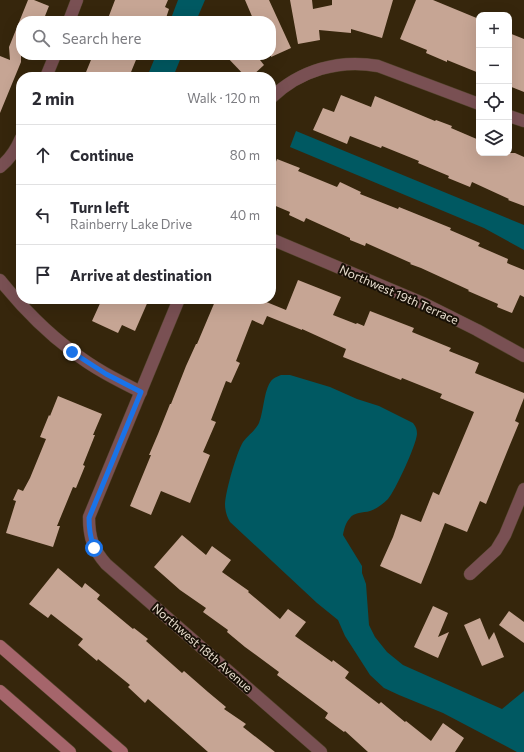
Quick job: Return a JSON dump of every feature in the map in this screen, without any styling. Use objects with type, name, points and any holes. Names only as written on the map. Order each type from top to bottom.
[{"type":"main road","points":[[0,646],[122,752]]},
{"type":"main road","points":[[0,691],[70,752]]},
{"type":"street","points":[[71,16],[77,0]]},
{"type":"street","points":[[48,72],[53,60]]},
{"type":"street","points":[[276,94],[293,81],[311,72],[329,66],[369,64],[476,103]]},
{"type":"street","points":[[512,117],[524,121]]},
{"type":"street","points":[[0,167],[8,160],[16,148]]},
{"type":"street","name":"Northwest 19th Terrace","points":[[276,241],[425,304],[478,330],[524,356]]},
{"type":"street","points":[[0,280],[16,300]]},
{"type":"street","points":[[20,304],[42,326],[72,352],[106,374],[141,392]]},
{"type":"street","name":"Northwest 18th Avenue","points":[[177,304],[89,518],[89,528],[94,548],[106,564],[321,752]]},
{"type":"street","points":[[470,574],[496,550],[505,535],[524,489]]},
{"type":"water","points":[[178,0],[205,0],[198,16],[172,16]]},
{"type":"water","points":[[154,60],[180,60],[175,72],[149,72]]},
{"type":"water","points":[[296,131],[524,225],[524,250],[484,228],[290,147]]},
{"type":"water","points":[[281,375],[290,375],[330,387],[357,399],[379,406],[413,423],[417,429],[416,440],[405,468],[388,499],[375,509],[352,516],[347,522],[344,530],[343,535],[362,566],[362,573],[366,584],[369,625],[375,637],[387,652],[403,665],[502,709],[524,691],[524,752],[517,752],[443,713],[384,688],[370,675],[345,636],[338,620],[317,603],[230,522],[226,514],[225,504],[234,463],[243,442],[259,423],[270,382],[274,378]]},
{"type":"building","points":[[28,0],[34,0],[49,6],[45,16],[22,16]]},
{"type":"building","points":[[115,0],[168,0],[165,7],[169,9],[167,16],[109,16]]},
{"type":"building","points":[[245,0],[269,0],[291,48],[276,55],[276,16],[252,16]]},
{"type":"building","points":[[290,0],[312,0],[313,9],[332,5],[332,0],[393,0],[382,38],[351,29],[351,33],[319,30],[320,40],[298,44]]},
{"type":"building","points":[[416,0],[433,0],[476,18],[476,72],[426,53],[427,50],[400,39]]},
{"type":"building","points":[[16,30],[16,60],[21,60],[21,62],[0,113],[0,56],[10,60],[9,47]]},
{"type":"building","points":[[512,34],[524,39],[524,92],[512,87]]},
{"type":"building","points":[[91,60],[136,60],[131,72],[86,72]]},
{"type":"building","points":[[230,60],[260,60],[264,65],[256,72],[241,72]]},
{"type":"building","points":[[341,95],[371,107],[375,96],[435,121],[436,120],[452,126],[451,128],[476,139],[476,156],[512,156],[512,153],[515,153],[524,157],[524,206],[508,200],[509,199],[472,182],[470,187],[448,178],[449,176],[418,163],[419,161],[382,146],[381,148],[350,136],[347,144],[313,130],[323,108],[334,112]]},
{"type":"building","points":[[277,159],[300,168],[298,171],[337,187],[340,182],[361,192],[360,194],[398,209],[399,207],[451,228],[450,230],[480,243],[478,246],[508,259],[507,263],[524,270],[524,297],[520,295],[512,313],[497,307],[498,304],[468,291],[469,290],[366,243],[365,246],[306,218],[304,222],[289,215],[290,212],[276,206]]},
{"type":"building","points":[[298,280],[341,297],[333,315],[364,326],[370,311],[414,328],[412,332],[451,348],[449,351],[479,363],[475,373],[524,393],[524,398],[515,421],[519,423],[486,504],[480,501],[467,532],[445,523],[421,584],[380,566],[401,514],[421,522],[433,492],[439,495],[474,412],[440,398],[442,394],[402,378],[401,380],[343,357],[346,349],[302,329],[267,316],[263,325],[252,320],[236,361],[240,363],[231,383],[226,381],[211,420],[216,422],[203,452],[210,455],[190,503],[161,491],[151,515],[130,506],[170,404],[214,304],[271,304],[286,310]]},
{"type":"building","points":[[100,304],[147,304],[135,331],[122,325],[118,333],[92,321]]},
{"type":"building","points":[[58,396],[102,414],[83,465],[85,466],[76,488],[73,487],[57,526],[60,526],[53,547],[6,533],[16,501],[13,500],[18,489],[23,491],[30,478],[46,439],[40,437]]},
{"type":"building","points":[[182,535],[206,555],[212,546],[231,560],[222,572],[249,591],[248,592],[280,619],[288,609],[306,622],[295,636],[349,672],[345,678],[379,704],[381,702],[431,741],[443,723],[464,738],[455,752],[368,752],[345,731],[344,732],[325,718],[328,713],[277,675],[279,672],[245,647],[227,632],[228,630],[203,612],[206,608],[180,590],[154,567]]},
{"type":"building","points":[[58,568],[82,588],[85,583],[100,595],[97,599],[133,629],[134,628],[148,639],[146,641],[182,673],[184,671],[226,707],[224,709],[246,724],[243,727],[275,752],[208,752],[148,699],[145,703],[128,687],[130,685],[78,645],[83,639],[51,614],[48,618],[29,604]]},
{"type":"building","points":[[433,606],[448,613],[438,637],[449,632],[438,658],[414,647]]},
{"type":"building","points":[[509,611],[524,622],[524,643],[499,625]]},
{"type":"building","points":[[480,618],[489,640],[494,632],[504,657],[482,666],[464,625]]},
{"type":"route","points":[[72,352],[106,374],[141,392],[89,518],[89,528],[94,548]]}]
